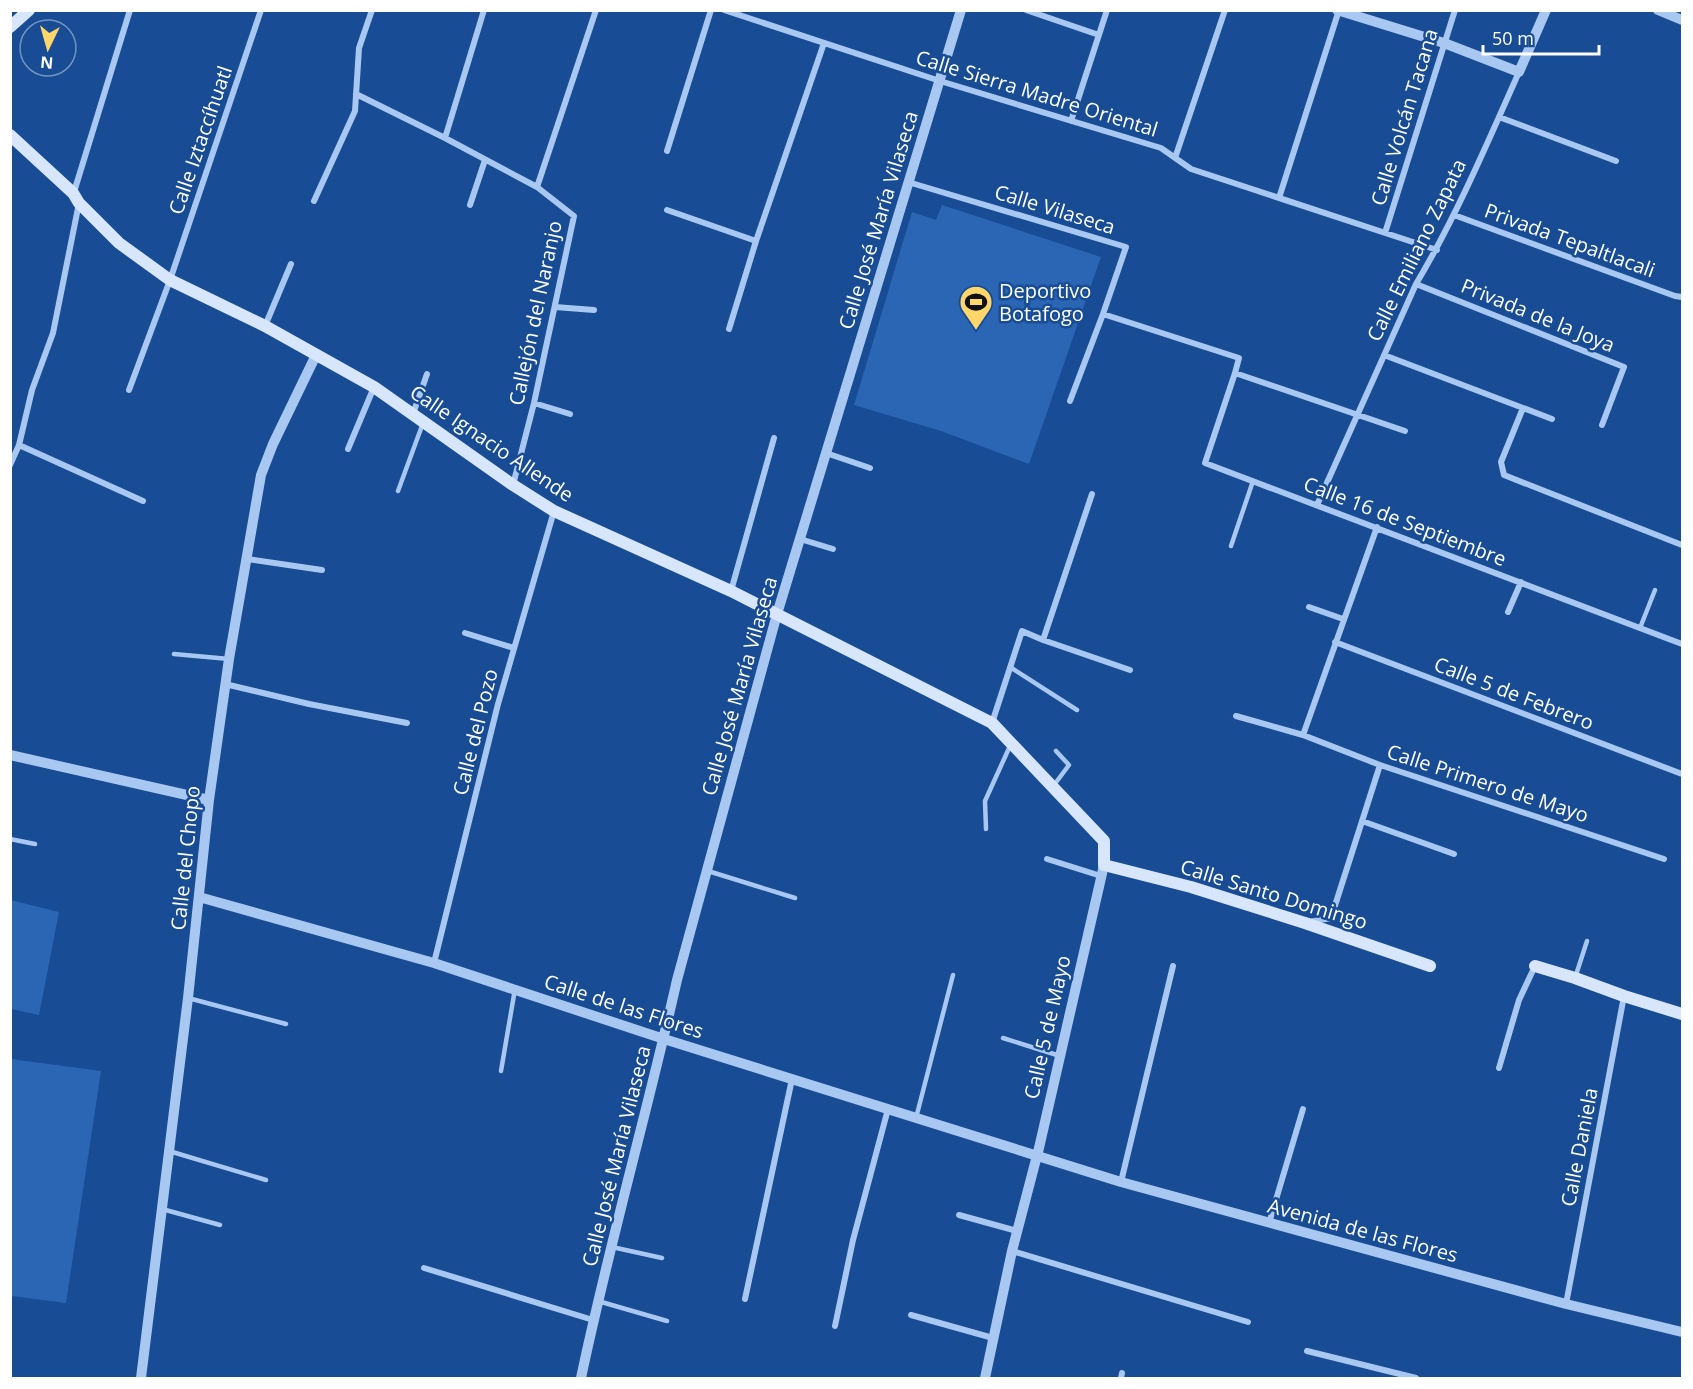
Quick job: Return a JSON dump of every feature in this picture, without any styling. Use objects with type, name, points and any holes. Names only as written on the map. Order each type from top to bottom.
[{"type":"main road","points":[[10,27],[29,10]]},
{"type":"main road","name":"Calle Ignacio Allende","points":[[10,135],[119,243],[170,280],[265,326],[374,387],[513,485],[554,511],[731,591],[992,723]]},
{"type":"main road","name":"Calle 5 de Mayo","points":[[992,723],[1104,841],[1102,871]]},
{"type":"main road","name":"Calle Santo Domingo","points":[[1102,871],[1191,887],[1430,966]]},
{"type":"main road","points":[[1535,966],[1683,1014]]},
{"type":"street","points":[[10,465],[20,445],[32,390],[53,333],[76,198],[130,10]]},
{"type":"street","name":"Calle Iztaccíhuatl","points":[[129,390],[170,280],[261,10]]},
{"type":"street","points":[[314,201],[355,111],[359,48],[372,10]]},
{"type":"street","points":[[445,138],[484,10]]},
{"type":"street","points":[[537,188],[596,10]]},
{"type":"street","points":[[667,151],[711,10]]},
{"type":"street","name":"Calle Sierra Madre Oriental","points":[[724,10],[939,81],[1161,147],[1191,169],[1437,250]]},
{"type":"street","name":"Calle José María Vilaseca","points":[[581,1378],[593,1320],[677,980],[777,614],[961,10]]},
{"type":"street","points":[[1026,10],[1099,35]]},
{"type":"street","points":[[1071,121],[1107,10]]},
{"type":"street","points":[[1175,158],[1225,10]]},
{"type":"street","name":"Calle Volcán Tacana","points":[[1385,233],[1455,10]]},
{"type":"street","name":"Calle Emiliano Zapata","points":[[1317,505],[1416,284],[1437,250],[1454,215],[1546,10]]},
{"type":"street","points":[[1658,10],[1683,20]]},
{"type":"street","points":[[1279,198],[1339,11],[1444,43],[1519,72]]},
{"type":"street","points":[[729,328],[756,241],[824,43]]},
{"type":"street","name":"Callejón del Naranjo","points":[[356,94],[445,138],[537,188],[574,216],[534,403],[513,485]]},
{"type":"street","points":[[1499,117],[1616,161]]},
{"type":"street","points":[[470,205],[485,160]]},
{"type":"street","name":"Calle Vilaseca","points":[[908,182],[1126,248],[1070,401]]},
{"type":"street","points":[[667,210],[756,241]]},
{"type":"street","name":"Privada Tepaltlacali","points":[[1454,215],[1683,297]]},
{"type":"street","points":[[265,326],[291,264]]},
{"type":"street","name":"Privada de la Joya","points":[[1416,284],[1624,367],[1602,425]]},
{"type":"street","points":[[555,307],[594,310]]},
{"type":"street","points":[[1103,314],[1239,358],[1235,373],[1405,431]]},
{"type":"street","name":"Calle del Chopo","points":[[141,1378],[188,998],[209,800],[229,659],[261,475],[273,444],[316,355]]},
{"type":"street","points":[[1384,355],[1552,419]]},
{"type":"street","name":"Calle 16 de Septiembre","points":[[1235,373],[1205,463],[1683,644]]},
{"type":"street","points":[[418,418],[427,374]]},
{"type":"street","points":[[348,449],[374,387]]},
{"type":"street","points":[[534,403],[570,414]]},
{"type":"street","points":[[1523,408],[1501,462],[1504,475],[1683,545]]},
{"type":"street","points":[[731,591],[774,438]]},
{"type":"street","points":[[20,445],[142,501]]},
{"type":"street","points":[[826,453],[870,468]]},
{"type":"street","points":[[1043,640],[1092,494]]},
{"type":"street","name":"Calle del Pozo","points":[[434,963],[498,704],[554,511]]},
{"type":"street","points":[[1303,735],[1377,527]]},
{"type":"street","points":[[800,539],[833,549]]},
{"type":"street","points":[[247,559],[322,570]]},
{"type":"street","points":[[1508,612],[1521,582]]},
{"type":"street","points":[[1309,607],[1343,619]]},
{"type":"street","points":[[992,723],[1022,631],[1130,670]]},
{"type":"street","points":[[465,633],[514,648]]},
{"type":"street","name":"Calle 5 de Febrero","points":[[1335,642],[1683,774]]},
{"type":"street","points":[[225,684],[309,704],[407,723]]},
{"type":"street","name":"Calle Primero de Mayo","points":[[1236,716],[1303,735],[1380,765],[1664,859]]},
{"type":"street","points":[[10,755],[209,800]]},
{"type":"street","points":[[1305,923],[1331,918],[1380,765]]},
{"type":"street","points":[[1362,821],[1454,854]]},
{"type":"street","points":[[1047,859],[1102,871]]},
{"type":"street","name":"Calle 5 de Mayo","points":[[984,1378],[1102,871]]},
{"type":"street","name":"Calle de las Flores","points":[[199,897],[434,963],[664,1039],[1036,1155]]},
{"type":"street","points":[[1121,1182],[1173,966]]},
{"type":"street","points":[[1499,1068],[1519,1000],[1535,966]]},
{"type":"street","name":"Calle Daniela","points":[[1566,1304],[1624,996]]},
{"type":"street","points":[[745,1299],[792,1079]]},
{"type":"street","points":[[835,1326],[853,1240],[888,1109]]},
{"type":"street","points":[[1269,1223],[1303,1109]]},
{"type":"street","name":"Avenida de las Flores","points":[[1036,1155],[1121,1182],[1269,1223],[1566,1304],[1683,1332]]},
{"type":"street","points":[[959,1215],[1017,1231]]},
{"type":"street","points":[[1012,1251],[1248,1322]]},
{"type":"street","points":[[424,1268],[593,1320]]},
{"type":"street","points":[[911,1315],[993,1338]]},
{"type":"street","points":[[1307,1351],[1416,1378]]},
{"type":"lane","points":[[398,491],[418,418]]},
{"type":"lane","points":[[1232,546],[1253,481]]},
{"type":"lane","points":[[1640,628],[1654,590]]},
{"type":"lane","points":[[174,654],[229,659]]},
{"type":"lane","points":[[1010,667],[1077,710]]},
{"type":"lane","points":[[986,829],[986,801],[1011,743]]},
{"type":"lane","points":[[1052,787],[1069,765],[1056,752]]},
{"type":"lane","points":[[10,839],[35,844]]},
{"type":"lane","points":[[707,870],[795,897]]},
{"type":"lane","points":[[1575,978],[1587,941]]},
{"type":"lane","points":[[916,1118],[953,975]]},
{"type":"lane","points":[[501,1071],[515,989]]},
{"type":"lane","points":[[188,998],[286,1024]]},
{"type":"lane","points":[[1003,1038],[1060,1056]]},
{"type":"lane","points":[[169,1151],[266,1180]]},
{"type":"lane","points":[[162,1209],[220,1225]]},
{"type":"lane","points":[[612,1247],[662,1258]]},
{"type":"lane","points":[[598,1301],[667,1322]]},
{"type":"shaded area","name":"Deportivo Botafogo","points":[[942,205],[1101,257],[1029,464],[941,431],[854,405],[912,212],[936,220]]},
{"type":"shaded area","points":[[11,900],[59,912],[39,1015],[11,1009]]},
{"type":"shaded area","points":[[11,1059],[101,1071],[66,1303],[11,1296]]},
{"type":"place","name":"Deportivo Botafogo","points":[[976,331]]}]
